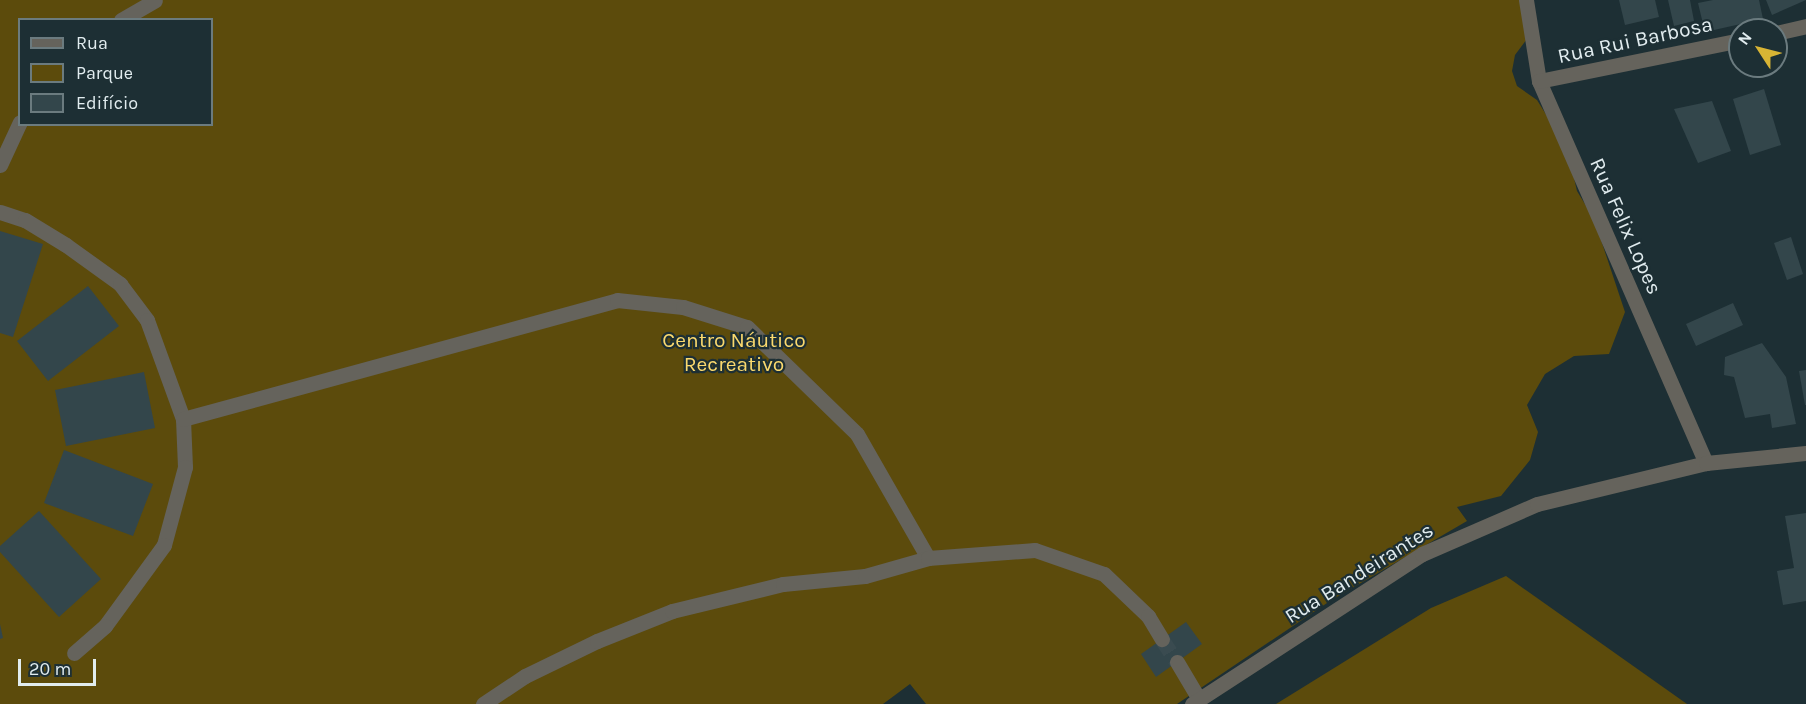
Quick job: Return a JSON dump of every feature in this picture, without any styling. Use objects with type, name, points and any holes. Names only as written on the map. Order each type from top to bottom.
[{"type":"street","points":[[124,18],[155,0]]},
{"type":"street","name":"Rua Felix Lopes","points":[[1526,0],[1539,81],[1706,463]]},
{"type":"street","points":[[1788,30],[1806,26]]},
{"type":"street","name":"Rua Rui Barbosa","points":[[1539,81],[1728,42]]},
{"type":"street","points":[[0,165],[18,126]]},
{"type":"street","points":[[0,212],[25,220],[66,245],[120,284],[147,320],[183,419],[185,467],[164,545],[105,626],[74,653]]},
{"type":"street","points":[[183,419],[617,300],[684,308],[747,327],[857,434],[928,558]]},
{"type":"street","name":"Rua Bandeirantes","points":[[1196,702],[1422,554],[1537,504],[1706,463],[1806,453]]},
{"type":"street","points":[[483,704],[525,676],[597,640],[672,611],[783,584],[865,576],[928,558],[1035,550],[1104,574],[1148,616],[1162,639]]},
{"type":"street","points":[[1177,662],[1196,702]]},
{"type":"green space","name":"Centro Náutico Recreativo","points":[[0,0],[1523,0],[1530,35],[1515,55],[1512,71],[1517,86],[1537,100],[1555,129],[1571,165],[1577,191],[1594,219],[1625,312],[1609,354],[1574,356],[1545,374],[1527,405],[1538,432],[1530,460],[1501,496],[1457,507],[1467,521],[1330,601],[1177,704],[926,704],[910,684],[883,704],[0,704]]},
{"type":"green space","points":[[1506,576],[1687,704],[1276,704],[1431,608]]},
{"type":"building","points":[[1619,0],[1655,0],[1659,17],[1625,25]]},
{"type":"building","points":[[1668,0],[1690,0],[1694,21],[1674,26]]},
{"type":"building","points":[[1713,0],[1759,0],[1763,18],[1728,18],[1728,27],[1705,32],[1698,3]]},
{"type":"building","points":[[1766,0],[1806,0],[1772,15]]},
{"type":"building","points":[[1764,89],[1781,145],[1750,155],[1733,99]]},
{"type":"building","points":[[1712,101],[1731,151],[1698,163],[1674,109]]},
{"type":"building","points":[[0,231],[43,244],[13,337],[0,333]]},
{"type":"building","points":[[1791,237],[1803,274],[1787,280],[1774,243]]},
{"type":"building","points":[[88,286],[119,326],[48,381],[17,341]]},
{"type":"building","points":[[1733,303],[1743,325],[1696,346],[1686,324]]},
{"type":"building","points":[[1762,343],[1786,377],[1796,424],[1772,428],[1770,414],[1745,418],[1734,377],[1724,375],[1725,357]]},
{"type":"building","points":[[1806,370],[1806,405],[1805,405],[1799,371]]},
{"type":"building","points":[[144,372],[155,428],[66,446],[55,390]]},
{"type":"building","points":[[64,450],[153,484],[133,536],[44,503]]},
{"type":"building","points":[[39,511],[101,579],[59,617],[0,552],[0,546]]},
{"type":"building","points":[[1806,513],[1806,601],[1783,605],[1777,571],[1794,568],[1785,516]]},
{"type":"building","points":[[1186,622],[1202,644],[1156,677],[1141,654]]},
{"type":"tunnel","points":[[1162,639],[1177,662]]}]
